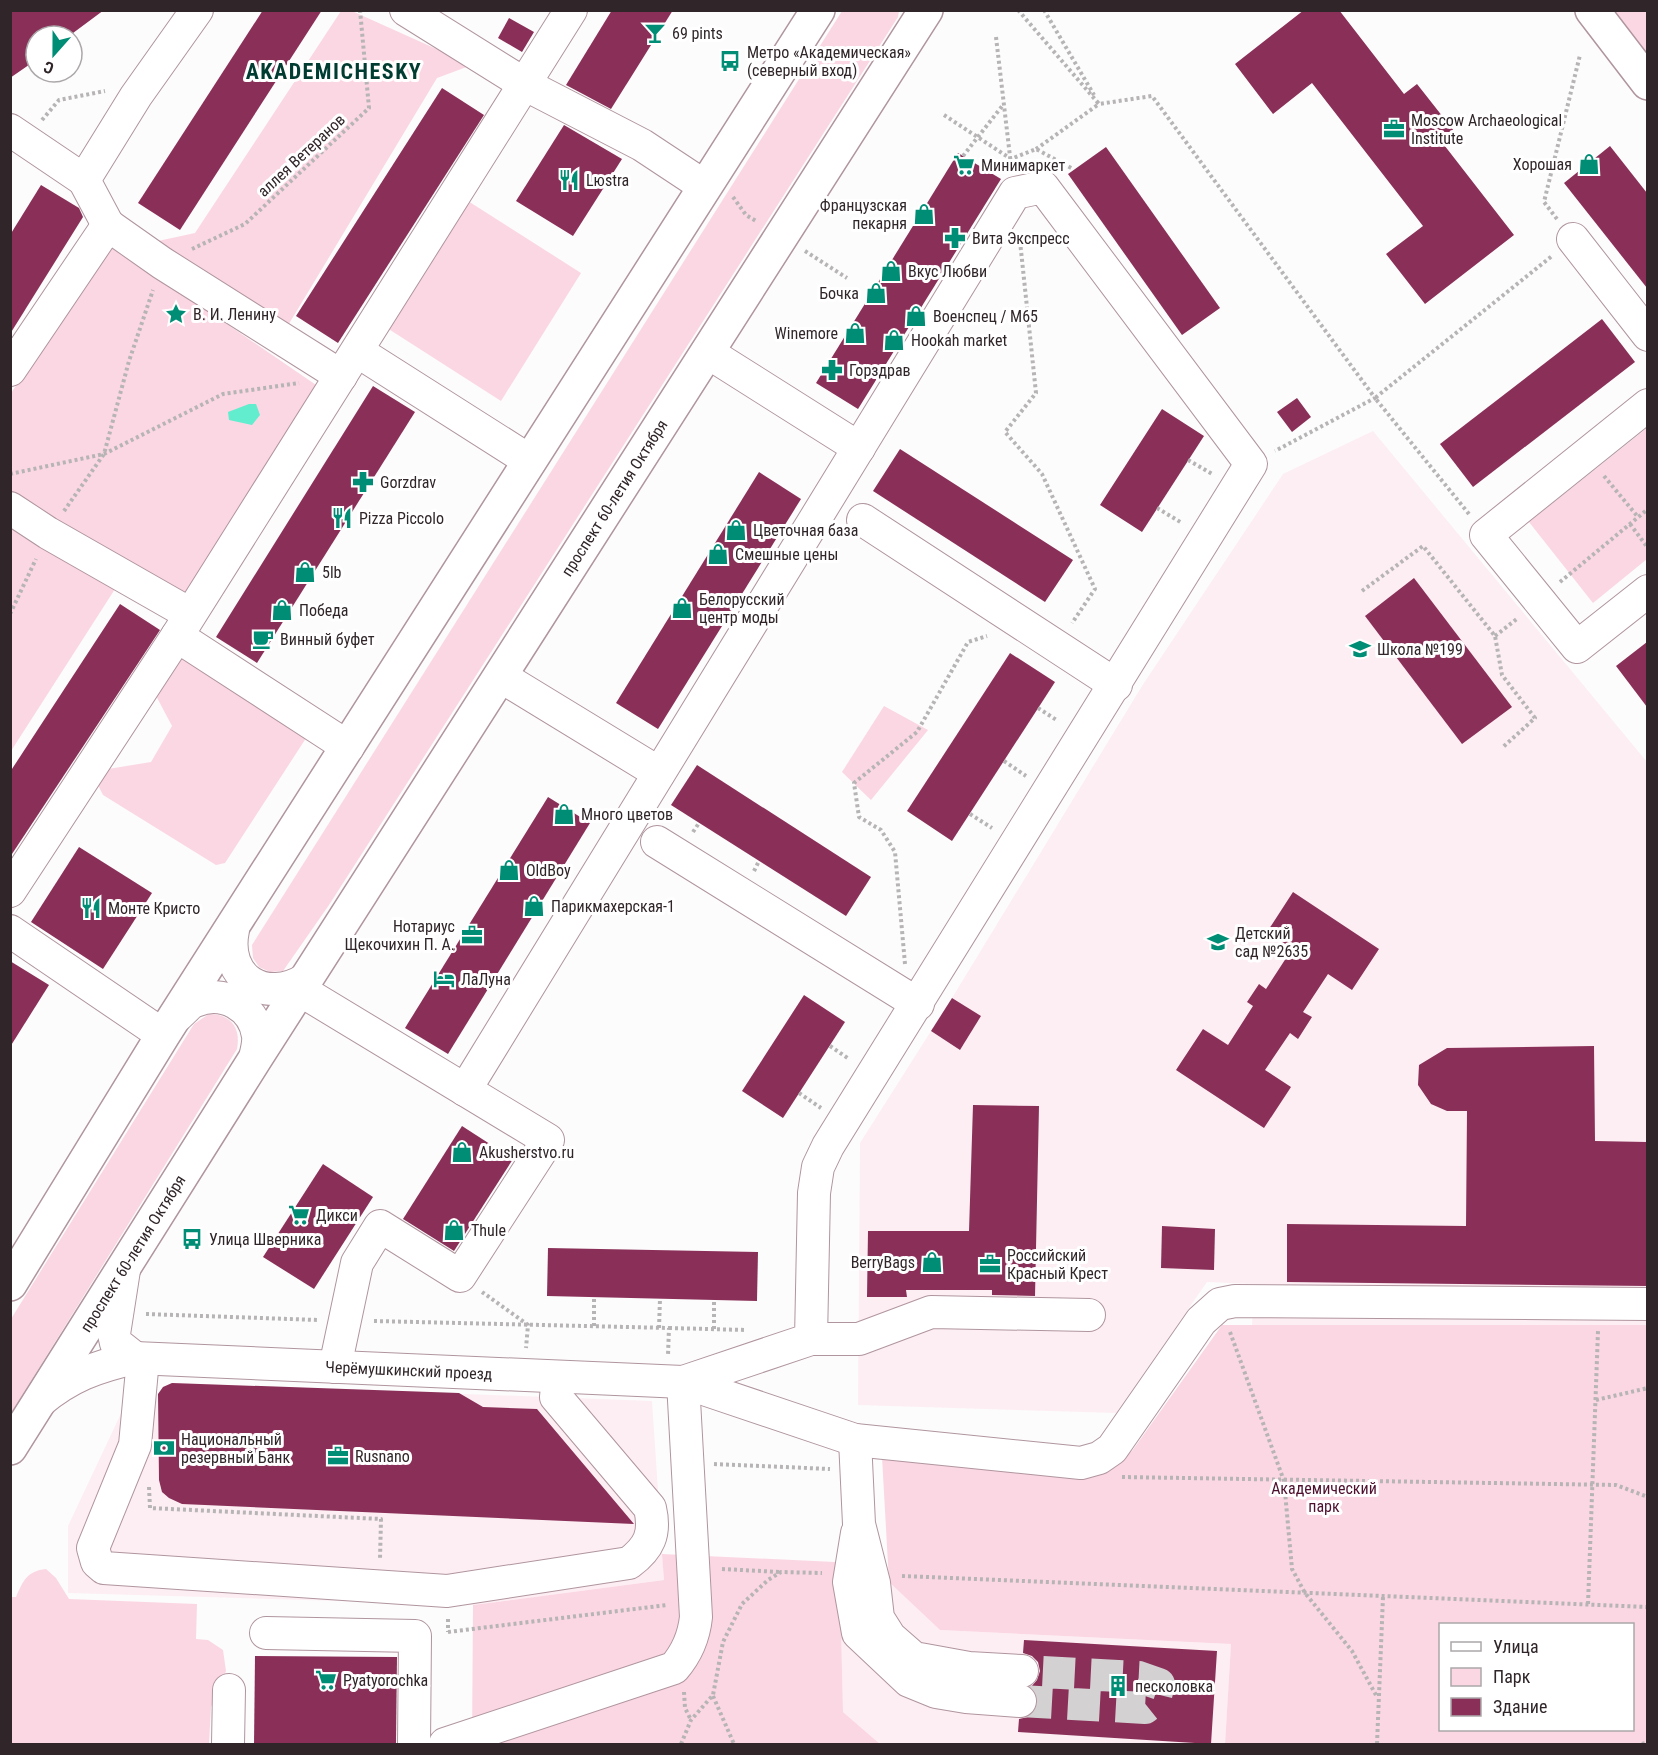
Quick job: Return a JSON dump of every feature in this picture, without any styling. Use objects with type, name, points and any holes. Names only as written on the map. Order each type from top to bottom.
[{"type":"main road","name":"проспект 60-летия Октября","points":[[10,1284],[170,1025],[530,461],[717,189],[818,10]]},
{"type":"main road","points":[[1592,10],[1647,83]]},
{"type":"main road","name":"проспект 60-летия Октября","points":[[10,1448],[255,1059],[923,12]]},
{"type":"street","points":[[84,180],[136,96],[197,10]]},
{"type":"street","points":[[406,10],[526,85],[642,145],[717,189]]},
{"type":"street","points":[[10,891],[183,625],[526,85],[571,10]]},
{"type":"street","points":[[10,130],[84,180],[108,225],[162,263],[530,461]]},
{"type":"street","points":[[465,1090],[1015,193],[1043,187],[1251,464],[1116,685],[905,996],[828,1146],[818,1167],[814,1193],[811,1339]]},
{"type":"street","points":[[10,370],[108,225]]},
{"type":"street","points":[[1573,239],[1647,335]]},
{"type":"street","points":[[707,352],[859,448]]},
{"type":"street","points":[[1647,405],[1486,535],[1578,647],[1647,591]]},
{"type":"street","points":[[10,508],[183,625],[348,747]]},
{"type":"street","points":[[863,520],[1116,685]]},
{"type":"street","points":[[500,676],[659,773]]},
{"type":"street","points":[[657,842],[905,996]]},
{"type":"street","points":[[232,930],[231,956],[237,968],[256,986],[282,990],[303,985],[465,1090],[548,1140],[460,1276],[380,1226],[357,1263],[335,1367]]},
{"type":"street","points":[[10,931],[170,1025]]},
{"type":"street","name":"проспект 60-летия Октября","points":[[170,1025],[194,1001],[215,996],[236,1001],[252,1017],[259,1038],[255,1059]]},
{"type":"street","points":[[126,1265],[114,1334],[123,1351],[139,1358],[135,1445],[93,1548],[97,1562],[113,1571],[331,1581],[447,1591],[629,1563],[642,1554],[652,1538],[653,1523],[650,1508],[557,1387]]},
{"type":"street","points":[[675,1382],[855,1440],[1081,1463],[1099,1458],[1112,1449],[1201,1321],[1220,1304],[1235,1301],[1647,1304]]},
{"type":"street","points":[[675,1382],[811,1339],[859,1339],[931,1312],[1089,1316]]},
{"type":"street","name":"Черёмушкинский проезд","points":[[38,1402],[58,1385],[83,1372],[139,1358],[523,1375],[557,1387],[675,1382]]},
{"type":"street","points":[[445,1744],[674,1668],[686,1651],[695,1627],[693,1568],[675,1382]]},
{"type":"street","points":[[855,1440],[859,1524],[874,1583],[878,1618],[890,1637],[914,1658],[969,1668],[1021,1686],[966,1697],[936,1692],[909,1681],[858,1633],[850,1574],[859,1524]]},
{"type":"street","points":[[266,1633],[415,1636],[414,1744]]},
{"type":"street","points":[[228,1744],[229,1690]]},
{"type":"path","name":"аллея Ветеранов","points":[[162,263],[245,224],[369,108],[360,10]]},
{"type":"path","points":[[1018,10],[1099,104]]},
{"type":"path","points":[[1044,10],[1099,104]]},
{"type":"path","points":[[996,37],[1015,193]]},
{"type":"path","points":[[1251,464],[1375,398],[1573,239],[1544,202],[1580,55]]},
{"type":"path","points":[[58,100],[113,90]]},
{"type":"path","points":[[1036,149],[1099,104],[1152,96],[1375,398],[1486,535]]},
{"type":"path","points":[[963,156],[1003,105]]},
{"type":"path","points":[[944,115],[1011,159]]},
{"type":"path","points":[[717,189],[746,215],[765,227]]},
{"type":"path","points":[[1020,240],[1036,393],[1005,432],[1042,474],[1095,589],[1056,646]]},
{"type":"path","points":[[799,248],[847,278]]},
{"type":"path","points":[[10,614],[48,533],[104,454],[129,361],[162,263]]},
{"type":"path","points":[[10,474],[104,454],[223,394],[349,364]]},
{"type":"path","points":[[1587,454],[1638,517]]},
{"type":"path","points":[[1495,636],[1647,509]]},
{"type":"path","points":[[1629,524],[1647,548]]},
{"type":"path","points":[[1362,591],[1423,546],[1495,636],[1502,675],[1535,718],[1502,748]]},
{"type":"path","points":[[905,996],[905,966],[895,852],[881,830],[859,817],[854,783],[917,732],[968,642],[1022,625]]},
{"type":"path","points":[[460,1276],[528,1325]]},
{"type":"path","points":[[594,1298],[594,1326]]},
{"type":"path","points":[[659,1328],[660,1299]]},
{"type":"path","points":[[714,1300],[714,1329]]},
{"type":"path","points":[[1220,1304],[1284,1481],[1292,1569],[1305,1593],[1352,1651],[1377,1697]]},
{"type":"path","points":[[134,1312],[178,1317],[757,1330]]},
{"type":"path","points":[[1588,1604],[1598,1324]]},
{"type":"path","points":[[523,1375],[528,1325]]},
{"type":"path","points":[[669,1328],[675,1382]]},
{"type":"path","points":[[1595,1400],[1647,1388]]},
{"type":"path","points":[[1284,1481],[1616,1485],[1647,1497]]},
{"type":"path","points":[[149,1485],[150,1508],[381,1519],[380,1566]]},
{"type":"path","points":[[693,1568],[850,1574]]},
{"type":"path","points":[[681,1744],[691,1720],[713,1695],[723,1642],[730,1622],[756,1590],[781,1572]]},
{"type":"path","points":[[896,1576],[1647,1607]]},
{"type":"path","points":[[1377,1744],[1377,1697],[1383,1597]]},
{"type":"path","points":[[448,1624],[448,1632],[679,1603]]},
{"type":"path","points":[[713,1695],[734,1744]]},
{"type":"path","points":[[1642,1744],[1647,1742]]},
{"type":"shaded area","points":[[249,404],[256,404],[260,415],[252,425],[229,420],[228,412]]},
{"type":"shaded area","points":[[1373,431],[1647,762],[1647,1325],[1252,1325],[1254,1284],[1207,1282],[1116,1413],[858,1405],[860,1143],[931,1031],[960,1050],[981,1016],[952,998],[1142,686],[1283,474]]},
{"type":"shaded area","points":[[172,1383],[652,1401],[664,1580],[473,1605],[68,1593],[68,1526],[125,1405],[155,1406],[157,1395],[163,1387]]},
{"type":"shaded area","points":[[889,1582],[940,1630],[1231,1644],[1225,1744],[880,1744],[843,1712],[840,1584]]},
{"type":"green space","points":[[341,11],[352,11],[472,65],[437,78],[287,327],[158,241],[195,233]]},
{"type":"green space","points":[[842,11],[899,11],[898,17],[329,905],[283,971],[270,972],[259,967],[253,958],[252,945]]},
{"type":"green space","points":[[1611,11],[1647,11],[1647,57]]},
{"type":"green space","points":[[468,201],[581,273],[501,401],[387,328]]},
{"type":"green space","points":[[113,246],[319,387],[184,599],[11,491],[11,393]]},
{"type":"green space","points":[[1647,428],[1647,559],[1593,603],[1529,522]]},
{"type":"green space","points":[[10,521],[115,589],[11,751]]},
{"type":"green space","points":[[174,648],[310,732],[225,863],[216,865],[103,795],[98,785],[108,769],[151,762],[172,726],[154,692]]},
{"type":"green space","points":[[884,706],[928,730],[871,800],[842,772]]},
{"type":"green space","points":[[209,1014],[223,1017],[233,1024],[238,1041],[237,1049],[11,1413],[11,1319],[194,1024]]},
{"type":"green space","name":"Академический парк","points":[[1222,1325],[1647,1325],[1647,1744],[1225,1744],[1231,1644],[940,1630],[889,1582],[882,1457],[1115,1462],[1132,1451]]},
{"type":"green space","points":[[662,1554],[835,1562],[840,1584],[843,1712],[880,1744],[472,1744],[473,1605],[664,1580]]},
{"type":"green space","points":[[46,1569],[56,1578],[69,1599],[197,1604],[196,1639],[208,1640],[223,1650],[226,1671],[211,1707],[209,1744],[11,1744],[11,1597],[16,1597],[30,1575]]},
{"type":"building","points":[[10,10],[104,10],[84,25],[24,24],[24,68],[10,78]]},
{"type":"building","points":[[263,10],[322,10],[180,230],[138,203]]},
{"type":"building","points":[[612,10],[673,10],[611,109],[566,85]]},
{"type":"building","points":[[1304,10],[1339,10],[1404,94],[1417,84],[1454,131],[1441,141],[1514,235],[1425,304],[1386,254],[1423,226],[1312,83],[1273,114],[1235,64]]},
{"type":"building","points":[[509,18],[534,32],[522,52],[498,38]]},
{"type":"building","points":[[442,88],[484,115],[338,343],[296,316]]},
{"type":"building","name":"Lюstra","points":[[564,125],[622,159],[573,236],[516,201]]},
{"type":"building","points":[[1610,146],[1647,193],[1647,288],[1564,183]]},
{"type":"building","points":[[1106,147],[1220,308],[1182,335],[1068,174]]},
{"type":"building","points":[[958,153],[1001,179],[858,409],[816,383]]},
{"type":"building","points":[[41,185],[79,208],[83,217],[10,334],[10,235]]},
{"type":"building","points":[[1602,319],[1635,362],[1473,487],[1440,444]]},
{"type":"building","points":[[373,386],[415,412],[257,663],[216,637]]},
{"type":"building","points":[[1297,398],[1311,417],[1292,432],[1277,412]]},
{"type":"building","points":[[1162,409],[1204,436],[1142,532],[1100,505]]},
{"type":"building","points":[[900,449],[1073,560],[1045,602],[873,491]]},
{"type":"building","points":[[759,472],[801,499],[658,729],[616,703]]},
{"type":"building","points":[[1414,578],[1512,707],[1462,744],[1365,616]]},
{"type":"building","points":[[120,604],[160,630],[10,857],[10,772]]},
{"type":"building","points":[[1647,642],[1647,707],[1616,666]]},
{"type":"building","points":[[1010,653],[1055,682],[952,841],[907,811]]},
{"type":"building","points":[[697,765],[871,877],[846,916],[671,805]]},
{"type":"building","points":[[548,797],[590,823],[448,1054],[405,1028]]},
{"type":"building","name":"Монте Кристо","points":[[79,847],[152,893],[103,969],[31,922]]},
{"type":"building","points":[[1293,892],[1379,949],[1352,990],[1328,974],[1303,1012],[1312,1017],[1298,1039],[1290,1033],[1265,1070],[1291,1087],[1264,1128],[1176,1070],[1203,1029],[1228,1045],[1253,1006],[1247,1002],[1259,984],[1266,989],[1292,949],[1267,932]]},
{"type":"building","points":[[10,961],[49,985],[10,1047]]},
{"type":"building","points":[[804,995],[845,1022],[783,1118],[742,1091]]},
{"type":"building","points":[[952,998],[981,1016],[960,1050],[931,1031]]},
{"type":"building","points":[[1594,1046],[1595,1141],[1647,1142],[1647,1286],[1287,1282],[1287,1224],[1466,1226],[1467,1111],[1447,1111],[1431,1104],[1418,1085],[1419,1065],[1447,1048]]},
{"type":"building","points":[[973,1105],[1039,1106],[1035,1296],[992,1295],[992,1290],[906,1290],[907,1297],[867,1297],[868,1231],[969,1231]]},
{"type":"building","points":[[462,1126],[513,1159],[454,1251],[403,1219]]},
{"type":"building","points":[[323,1164],[373,1197],[314,1289],[263,1257]]},
{"type":"building","points":[[1162,1226],[1215,1229],[1214,1270],[1161,1268]]},
{"type":"building","points":[[548,1248],[758,1252],[757,1301],[547,1296]]},
{"type":"building","points":[[172,1383],[459,1393],[483,1407],[537,1409],[634,1524],[182,1504],[162,1492],[159,1480],[158,1394],[163,1387]]},
{"type":"building","name":"песколовка","points":[[1024,1640],[1217,1651],[1211,1744],[1018,1732],[1019,1719],[1028,1717],[1035,1711],[1038,1702],[1031,1687],[1040,1671],[1038,1662],[1032,1656],[1023,1653]]},
{"type":"building","points":[[255,1656],[397,1657],[396,1744],[254,1744]]},
{"type":"tunnel","points":[[1020,1701],[1145,1708],[1155,1700],[1159,1684],[1139,1677],[1022,1671]]},
{"type":"place","name":"69 pints","points":[[655,33]]},
{"type":"place","name":"Метро «Академическая» (северный вход)","points":[[730,61]]},
{"type":"place","name":"Moscow Archaeological Institute","points":[[1394,129]]},
{"type":"place","name":"Хорошая","points":[[1589,164]]},
{"type":"place","name":"Минимаркет","points":[[964,165]]},
{"type":"place","name":"Lюstra","points":[[569,180]]},
{"type":"place","name":"Французская пекарня","points":[[924,214]]},
{"type":"place","name":"Вита Экспресс","points":[[955,238]]},
{"type":"place","name":"Вкус Любви","points":[[891,271]]},
{"type":"place","name":"Бочка","points":[[876,293]]},
{"type":"place","name":"В. И. Ленину","points":[[176,314]]},
{"type":"place","name":"Военспец / М65","points":[[916,316]]},
{"type":"place","name":"Winemore","points":[[855,333]]},
{"type":"place","name":"Hookah market","points":[[894,340]]},
{"type":"place","name":"Горздрав","points":[[832,370]]},
{"type":"place","name":"Gorzdrav","points":[[363,482]]},
{"type":"place","name":"Pizza Piccolo","points":[[342,518]]},
{"type":"place","name":"Цветочная база","points":[[736,530]]},
{"type":"place","name":"Смешные цены","points":[[718,554]]},
{"type":"place","name":"5lb","points":[[305,572]]},
{"type":"place","name":"Белорусский центр моды","points":[[682,608]]},
{"type":"place","name":"Победа","points":[[282,610]]},
{"type":"place","name":"Винный буфет","points":[[263,639]]},
{"type":"place","name":"Школа №199","points":[[1360,649]]},
{"type":"place","name":"Много цветов","points":[[564,814]]},
{"type":"place","name":"OldBoy","points":[[509,870]]},
{"type":"place","name":"Парикмахерская-1","points":[[534,906]]},
{"type":"place","name":"Монте Кристо","points":[[91,908]]},
{"type":"place","name":"Нотариус Щекочихин П. А.","points":[[472,935]]},
{"type":"place","name":"Детский сад №2635","points":[[1218,942]]},
{"type":"place","name":"ЛаЛуна","points":[[444,979]]},
{"type":"place","name":"Akusherstvo.ru","points":[[462,1152]]},
{"type":"place","name":"Дикси","points":[[299,1215]]},
{"type":"place","name":"Thule","points":[[454,1230]]},
{"type":"place","name":"Улица Шверника","points":[[192,1239]]},
{"type":"place","name":"BerryBags","points":[[932,1262]]},
{"type":"place","name":"Российский Красный Крест","points":[[990,1264]]},
{"type":"place","name":"Национальный резервный Банк","points":[[164,1448]]},
{"type":"place","name":"Rusnano","points":[[338,1456]]},
{"type":"place","name":"Pyatyorochka","points":[[326,1680]]},
{"type":"place","name":"песколовка","points":[[1118,1686]]},
{"type":"district","name":"AKADEMICHESKY","points":[[334,71]]}]
